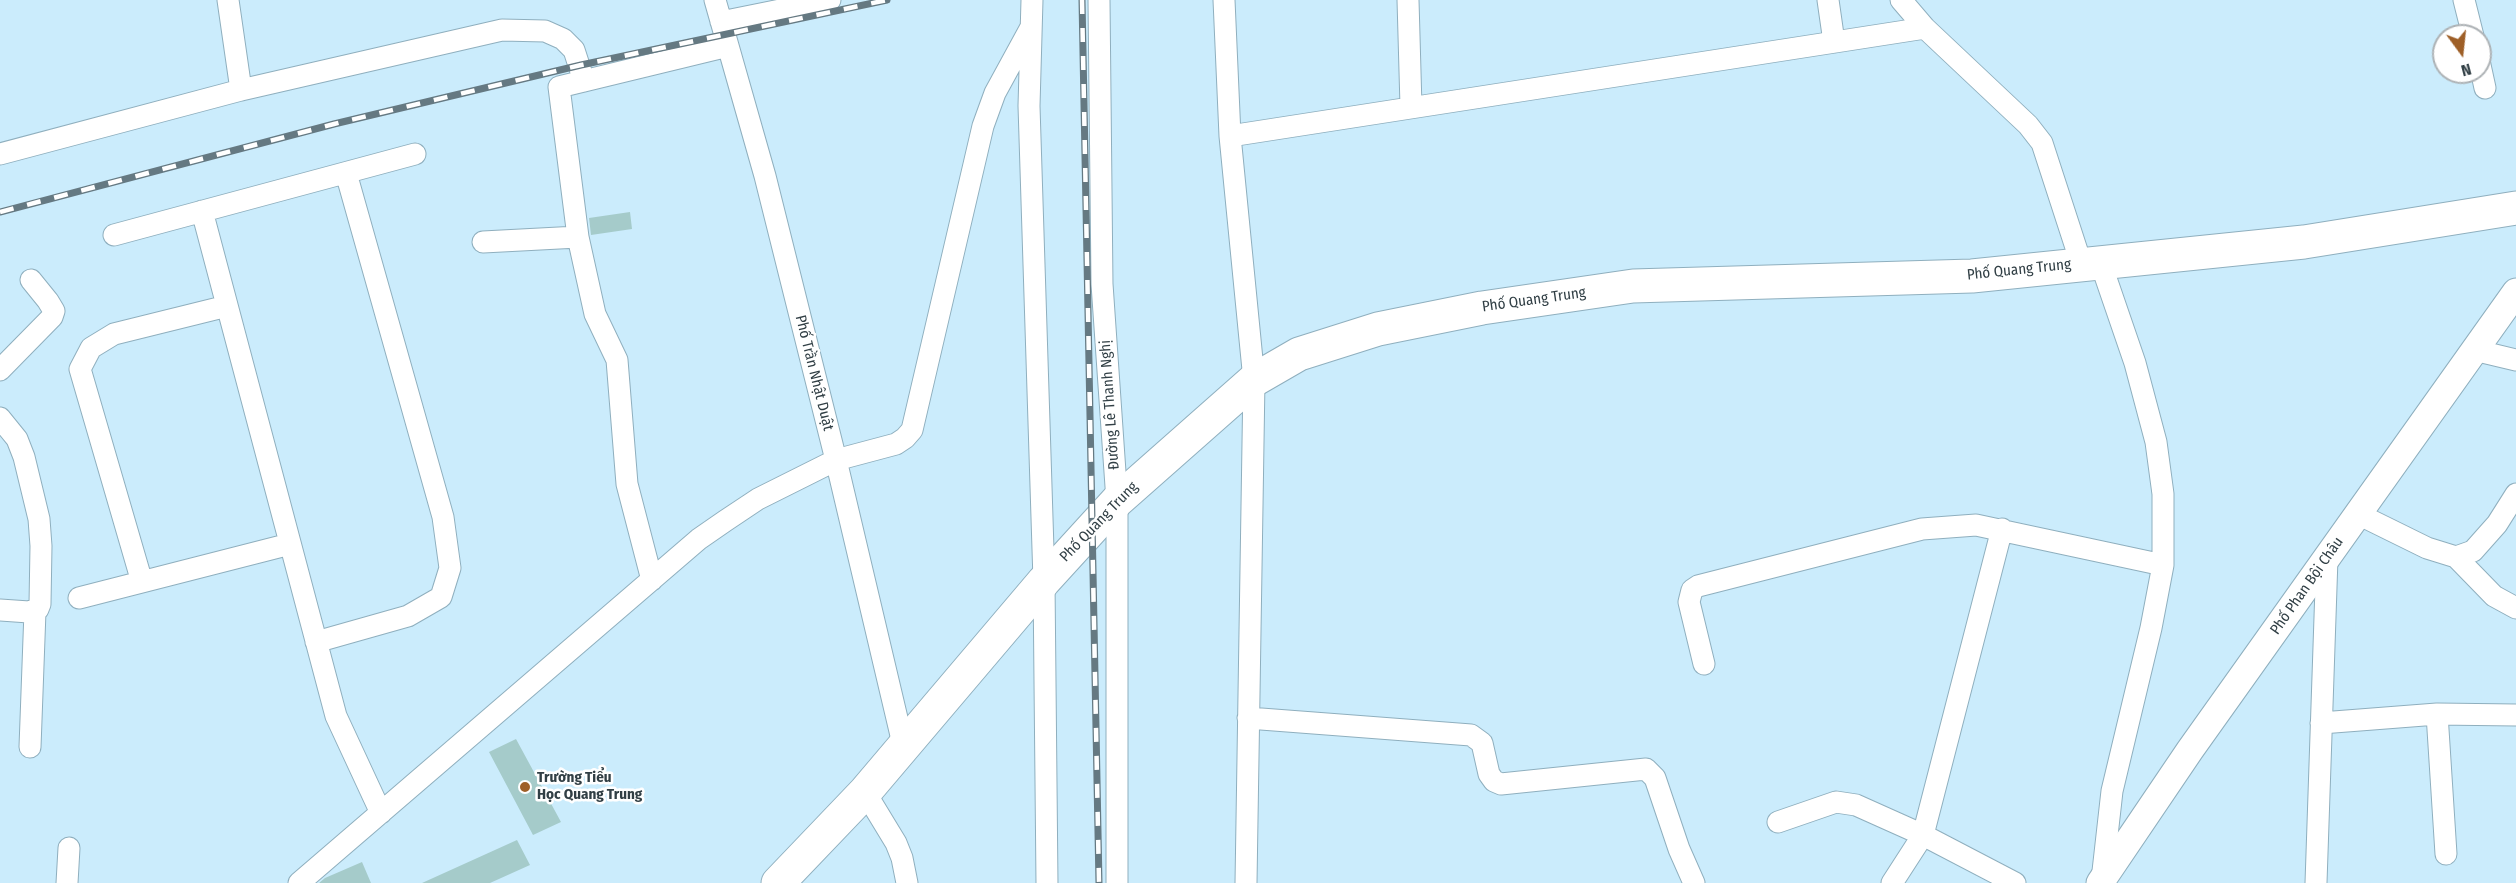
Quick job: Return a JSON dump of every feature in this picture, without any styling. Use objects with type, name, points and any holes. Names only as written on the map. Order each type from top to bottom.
[{"type":"main road","name":"Phố Quang Trung","points":[[778,883],[865,792],[1044,581],[1117,501],[1254,380],[1299,354],[1378,329],[1482,308],[1633,286],[1972,276],[2091,262],[2304,242],[2516,208]]},
{"type":"street","points":[[228,0],[241,90]]},
{"type":"street","name":"Phố Trần Nhật Duật","points":[[715,0],[765,176],[836,460],[904,748]]},
{"type":"street","points":[[721,22],[830,0]]},
{"type":"street","points":[[1032,0],[1029,106],[1044,581],[1047,883]]},
{"type":"street","name":"Đường Lê Thanh Nghị","points":[[1099,0],[1102,284],[1117,501],[1117,883]]},
{"type":"street","points":[[1224,0],[1230,136],[1254,380],[1246,883]]},
{"type":"street","points":[[1408,0],[1412,106]]},
{"type":"street","points":[[1828,0],[1834,42]]},
{"type":"street","points":[[1901,0],[1925,28],[2028,125],[2042,143],[2091,262],[2132,352],[2156,442],[2163,494],[2163,565],[2149,638],[2112,792],[2101,882]]},
{"type":"street","points":[[2464,0],[2470,24]]},
{"type":"street","points":[[299,883],[725,520],[758,499],[836,460],[896,444],[912,430],[983,126],[995,93],[1031,27]]},
{"type":"street","points":[[0,154],[241,90],[501,30],[526,28],[545,31],[564,39],[574,50],[584,81]]},
{"type":"street","points":[[1230,136],[1925,28]]},
{"type":"street","points":[[652,580],[627,484],[618,360],[595,314],[578,237],[559,87],[728,46]]},
{"type":"street","points":[[2485,84],[2486,88]]},
{"type":"street","points":[[114,235],[416,154]]},
{"type":"street","points":[[316,642],[408,616],[441,597],[450,568],[443,517],[346,173]]},
{"type":"street","points":[[202,211],[336,716],[381,813]]},
{"type":"street","points":[[483,242],[578,237]]},
{"type":"street","points":[[0,370],[52,317],[54,311],[32,280]]},
{"type":"street","name":"Phố Phan Bội Châu","points":[[2101,882],[2516,292]]},
{"type":"street","points":[[142,582],[80,369],[91,348],[114,334],[227,306]]},
{"type":"street","points":[[2474,350],[2516,360]]},
{"type":"street","points":[[0,418],[17,439],[24,457],[39,519],[40,604],[35,611],[30,747]]},
{"type":"street","points":[[2456,557],[2474,551],[2507,526],[2516,494]]},
{"type":"street","points":[[2358,514],[2427,548],[2456,557],[2494,596],[2516,608]]},
{"type":"street","points":[[1704,663],[1689,602],[1692,590],[1698,586],[1922,529],[1966,525],[2002,529],[2163,565]]},
{"type":"street","points":[[1892,883],[1923,835],[2002,529]]},
{"type":"street","points":[[79,598],[290,544]]},
{"type":"street","points":[[2316,883],[2327,558]]},
{"type":"street","points":[[0,610],[35,611]]},
{"type":"street","points":[[2321,723],[2437,714],[2516,715]]},
{"type":"street","points":[[2437,714],[2446,854]]},
{"type":"street","points":[[1248,718],[1471,735],[1482,743],[1489,774],[1494,781],[1502,784],[1646,769],[1655,778],[1679,849],[1694,883]]},
{"type":"street","points":[[865,792],[896,843],[902,858],[907,883]]},
{"type":"street","points":[[1778,822],[1836,802],[1856,805],[1923,835],[2015,883]]},
{"type":"street","points":[[67,883],[69,848]]},
{"type":"building","points":[[630,212],[632,229],[591,235],[589,218]]},
{"type":"building","points":[[516,739],[561,822],[533,835],[489,752]]},
{"type":"building","points":[[517,840],[530,865],[490,883],[422,883]]},
{"type":"building","points":[[362,862],[371,883],[319,883],[325,878]]},
{"type":"railway","points":[[0,212],[334,124],[581,65],[887,0]]},
{"type":"railway","points":[[1082,0],[1099,883]]},
{"type":"place","name":"Trường Tiểu Học Quang Trung","points":[[525,787]]}]
